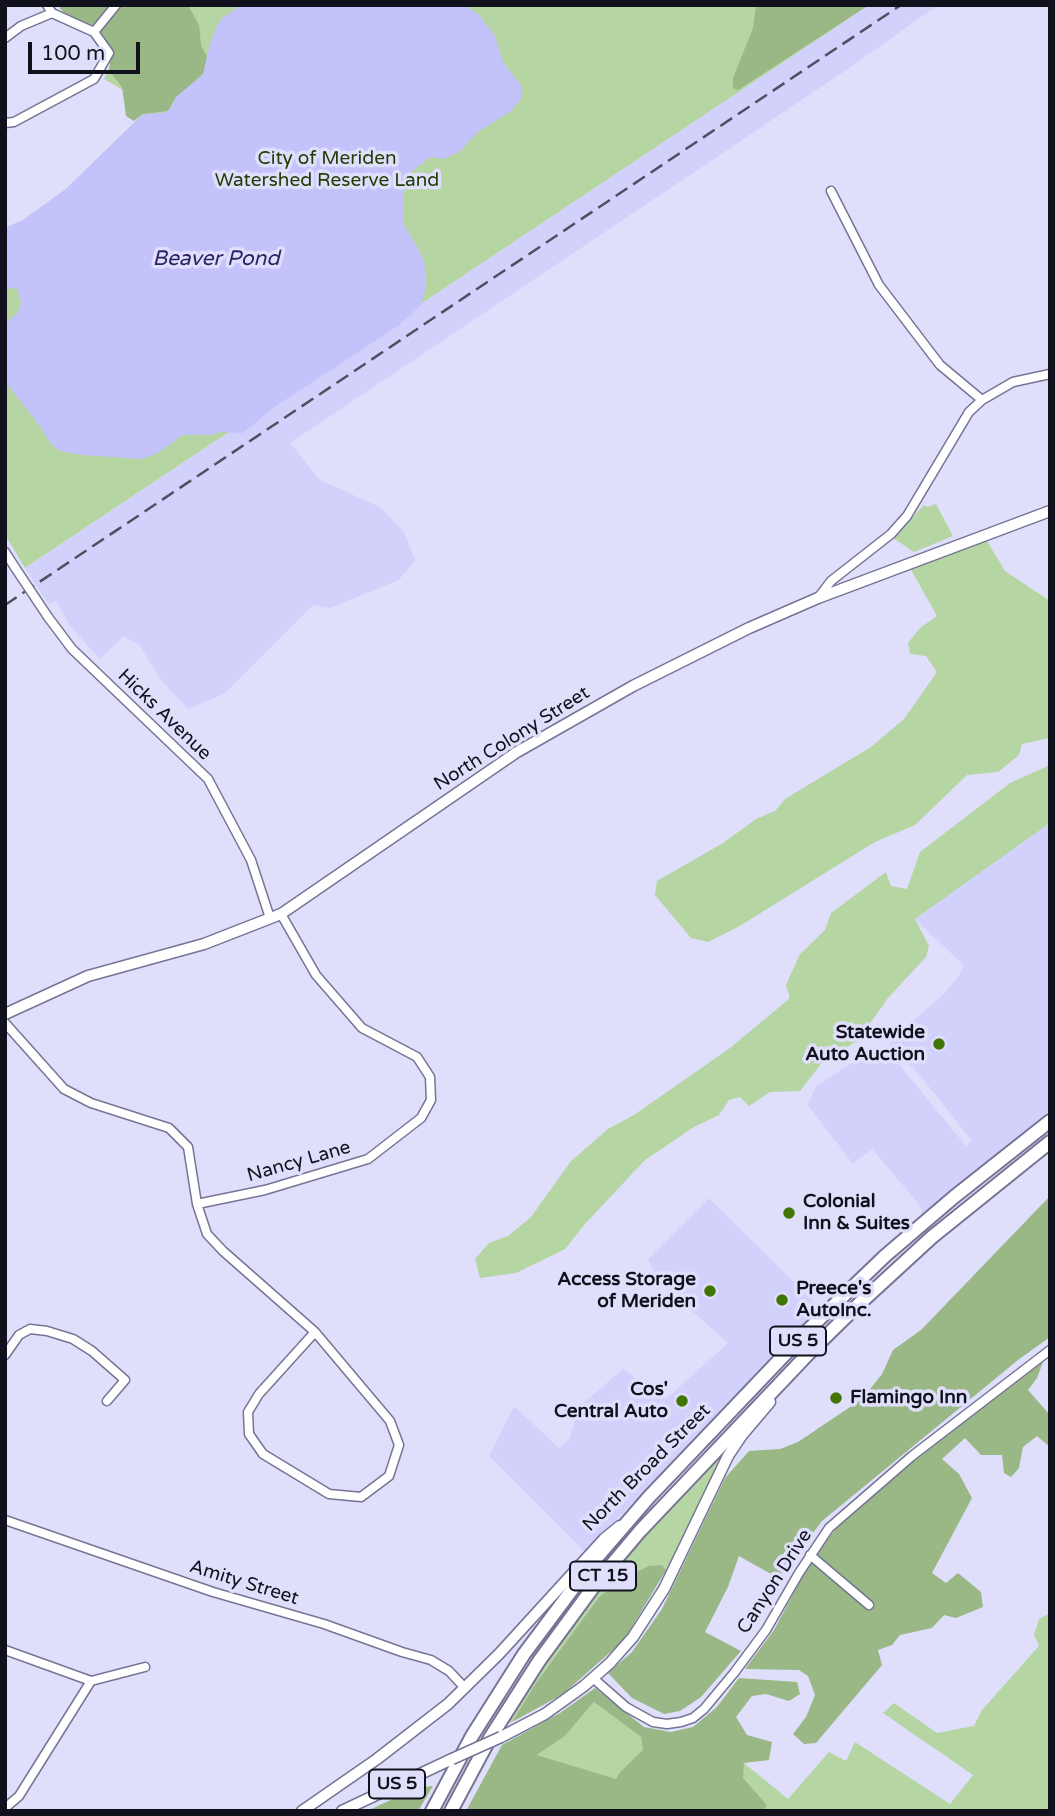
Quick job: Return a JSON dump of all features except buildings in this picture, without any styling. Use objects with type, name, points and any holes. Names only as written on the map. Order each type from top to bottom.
[{"type":"highway","name":"North Broad Street","points":[[627,1522],[836,1303],[900,1243],[1050,1121]]},
{"type":"highway","name":"US 5","points":[[793,1370],[902,1263],[1050,1142]]},
{"type":"highway","points":[[1008,1154],[1019,1167]]},
{"type":"highway","name":"CT 15","points":[[451,1811],[519,1691],[589,1593],[666,1503],[793,1370]]},
{"type":"highway","name":"CT 15","points":[[432,1811],[472,1736],[517,1664],[569,1592],[627,1522]]},
{"type":"main road","name":"North Colony Street","points":[[5,1014],[88,976],[204,944],[281,914],[517,752],[633,686],[749,628],[818,598],[1050,511]]},
{"type":"main road","name":"US 5","points":[[342,1811],[545,1714],[594,1679],[619,1654],[645,1621],[670,1579],[729,1456],[793,1370]]},
{"type":"main road","name":"North Broad Street","points":[[309,1809],[397,1745],[464,1688],[609,1533],[627,1522]]},
{"type":"street","points":[[94,32],[116,5]]},
{"type":"street","points":[[5,38],[49,9],[94,32],[109,52],[94,79],[14,122],[5,123]]},
{"type":"street","points":[[831,191],[879,285],[940,365],[982,400]]},
{"type":"street","points":[[818,598],[831,581],[891,534],[907,516],[967,414],[982,400],[1013,382],[1050,374]]},
{"type":"street","name":"Hicks Avenue","points":[[5,552],[72,649],[208,779],[251,860],[270,918]]},
{"type":"street","name":"Nancy Lane","points":[[197,1204],[265,1190],[368,1159],[421,1118],[431,1100],[430,1077],[417,1057],[362,1028],[316,975],[281,914]]},
{"type":"street","points":[[5,1023],[54,1079],[76,1096],[169,1128],[188,1147],[197,1204],[207,1234],[315,1332],[390,1421],[399,1445],[389,1476],[361,1497],[329,1494],[263,1454],[249,1434],[248,1412],[259,1394],[315,1332]]},
{"type":"street","points":[[5,1354],[25,1330],[47,1331],[83,1344],[125,1380],[107,1401]]},
{"type":"street","name":"Canyon Drive","points":[[594,1679],[626,1707],[653,1721],[667,1724],[693,1718],[734,1673],[766,1630],[829,1528],[912,1456],[1050,1350]]},
{"type":"street","name":"Amity Street","points":[[5,1520],[213,1592],[324,1624],[431,1660],[449,1671],[464,1688]]},
{"type":"street","points":[[810,1555],[869,1605]]},
{"type":"street","points":[[5,1650],[91,1681],[145,1667]]},
{"type":"street","points":[[5,1808],[19,1796],[91,1681]]},
{"type":"shaded area","points":[[869,5],[938,5],[848,69],[290,443],[320,480],[380,507],[404,532],[415,560],[399,580],[330,608],[313,605],[224,694],[188,709],[161,680],[140,646],[124,636],[100,659],[70,626],[56,601],[49,605],[25,568],[229,432],[243,433],[275,407],[395,328],[422,303]]},
{"type":"shaded area","name":"Statewide Auto Auction","points":[[1050,823],[1050,1110],[921,1217],[922,1208],[872,1149],[853,1164],[808,1105],[816,1086],[877,1047],[897,1062],[966,1146],[972,1141],[919,1074],[889,1045],[897,1034],[943,995],[960,974],[963,965],[915,919]]},
{"type":"shaded area","points":[[709,1198],[822,1310],[585,1552],[489,1456],[514,1406],[559,1448],[569,1440],[580,1406],[623,1369],[666,1399],[728,1343],[659,1282],[648,1259]]},
{"type":"green space","name":"Beaver Pond","points":[[58,5],[869,5],[25,568],[5,535],[5,228],[23,220],[66,189],[143,114],[144,102],[104,79],[110,66],[111,55],[107,41],[102,33],[90,24],[63,13]]},
{"type":"green space","points":[[58,5],[188,5],[199,25],[201,45],[208,59],[204,72],[196,83],[176,97],[168,111],[143,114],[134,121],[126,116],[122,87],[109,71],[111,55],[104,36],[90,24],[68,17]]},
{"type":"green space","points":[[756,5],[869,5],[738,90],[733,88],[733,78],[753,28]]},
{"type":"green space","points":[[936,504],[953,536],[914,552],[893,538],[924,505],[927,507]]},
{"type":"green space","points":[[987,541],[1005,571],[1050,601],[1050,738],[1022,744],[1019,755],[998,772],[967,775],[915,825],[875,842],[738,927],[708,942],[691,938],[655,895],[657,881],[723,843],[756,819],[775,811],[785,799],[871,747],[904,719],[937,672],[926,656],[910,654],[908,643],[920,628],[937,616],[910,568]]},
{"type":"green space","points":[[1050,765],[1050,823],[915,919],[929,946],[926,957],[888,998],[866,1029],[863,1038],[824,1060],[800,1091],[770,1092],[749,1106],[740,1097],[729,1100],[719,1115],[694,1127],[645,1160],[565,1249],[516,1273],[480,1278],[475,1259],[489,1243],[508,1236],[531,1217],[571,1161],[608,1129],[634,1115],[730,1048],[790,998],[786,985],[800,954],[825,930],[831,913],[886,872],[891,886],[907,889],[920,852],[1010,783]]},
{"type":"green space","points":[[1050,1196],[1050,1337],[1018,1360],[822,1521],[778,1578],[739,1556],[728,1587],[705,1632],[741,1651],[701,1697],[680,1711],[664,1714],[632,1698],[608,1673],[632,1652],[662,1609],[725,1478],[749,1451],[780,1449],[798,1442],[862,1399],[882,1374],[893,1350],[921,1330]]},
{"type":"green space","points":[[1043,1362],[1037,1378],[1028,1390],[1050,1415],[1050,1447],[1037,1436],[1023,1447],[1019,1468],[1011,1477],[1004,1473],[1002,1455],[981,1455],[965,1438],[942,1459],[959,1474],[972,1498],[932,1573],[946,1583],[958,1573],[981,1592],[983,1607],[956,1618],[944,1615],[932,1628],[900,1635],[892,1645],[878,1650],[882,1665],[816,1743],[804,1744],[793,1734],[806,1717],[815,1695],[808,1676],[799,1670],[745,1669],[774,1630],[814,1555],[841,1523],[906,1467]]},
{"type":"green space","points":[[718,1458],[722,1460],[666,1570],[662,1565],[649,1566],[623,1578],[599,1597],[536,1683],[512,1722],[506,1724],[571,1626],[612,1572]]},
{"type":"green space","points":[[662,1565],[666,1570],[624,1640],[563,1694],[512,1722],[536,1683],[599,1597],[623,1578],[649,1566]]},
{"type":"green space","points":[[1050,1613],[1050,1811],[764,1811],[767,1805],[742,1778],[744,1763],[788,1799],[829,1752],[846,1761],[855,1742],[950,1804],[973,1775],[883,1713],[894,1703],[937,1733],[974,1726],[982,1710],[1039,1646],[1034,1635],[1039,1619]]},
{"type":"green space","points":[[739,1678],[797,1682],[800,1694],[789,1701],[766,1694],[752,1696],[736,1717],[747,1735],[772,1742],[769,1760],[744,1763],[743,1778],[767,1805],[764,1811],[466,1811],[502,1745],[560,1713],[595,1688],[644,1727],[671,1732],[693,1727],[717,1707]],"holes":[[[594,1702],[641,1737],[643,1750],[616,1779],[537,1755],[565,1736]]]},
{"type":"green space","points":[[594,1702],[641,1737],[644,1750],[621,1771],[617,1780],[537,1755],[565,1736]]},
{"type":"green space","points":[[433,1786],[418,1811],[367,1811],[416,1788]]},
{"type":"water","name":"Beaver Pond","points":[[241,5],[465,5],[479,15],[495,36],[503,62],[521,85],[521,99],[511,111],[478,132],[459,152],[444,159],[430,157],[411,172],[403,192],[403,223],[423,258],[426,288],[421,305],[398,326],[275,407],[243,433],[182,435],[160,452],[142,459],[60,451],[52,445],[5,381],[5,324],[18,312],[21,303],[17,288],[5,289],[5,228],[23,220],[66,189],[143,114],[163,113],[170,109],[176,97],[203,74],[211,40],[220,20]]},
{"type":"railway","points":[[5,605],[901,5]]},
{"type":"place","name":"Statewide Auto Auction","points":[[939,1044]]},
{"type":"place","name":"Colonial Inn & Suites","points":[[789,1213]]},
{"type":"place","name":"Access Storage of Meriden","points":[[710,1291]]},
{"type":"place","name":"Preece's AutoInc.","points":[[782,1300]]},
{"type":"place","name":"Flamingo Inn","points":[[836,1398]]},
{"type":"place","name":"Cos' Central Auto","points":[[682,1401]]},
{"type":"park label","name":"City of Meriden Watershed Reserve Land","points":[[327,170]]}]
